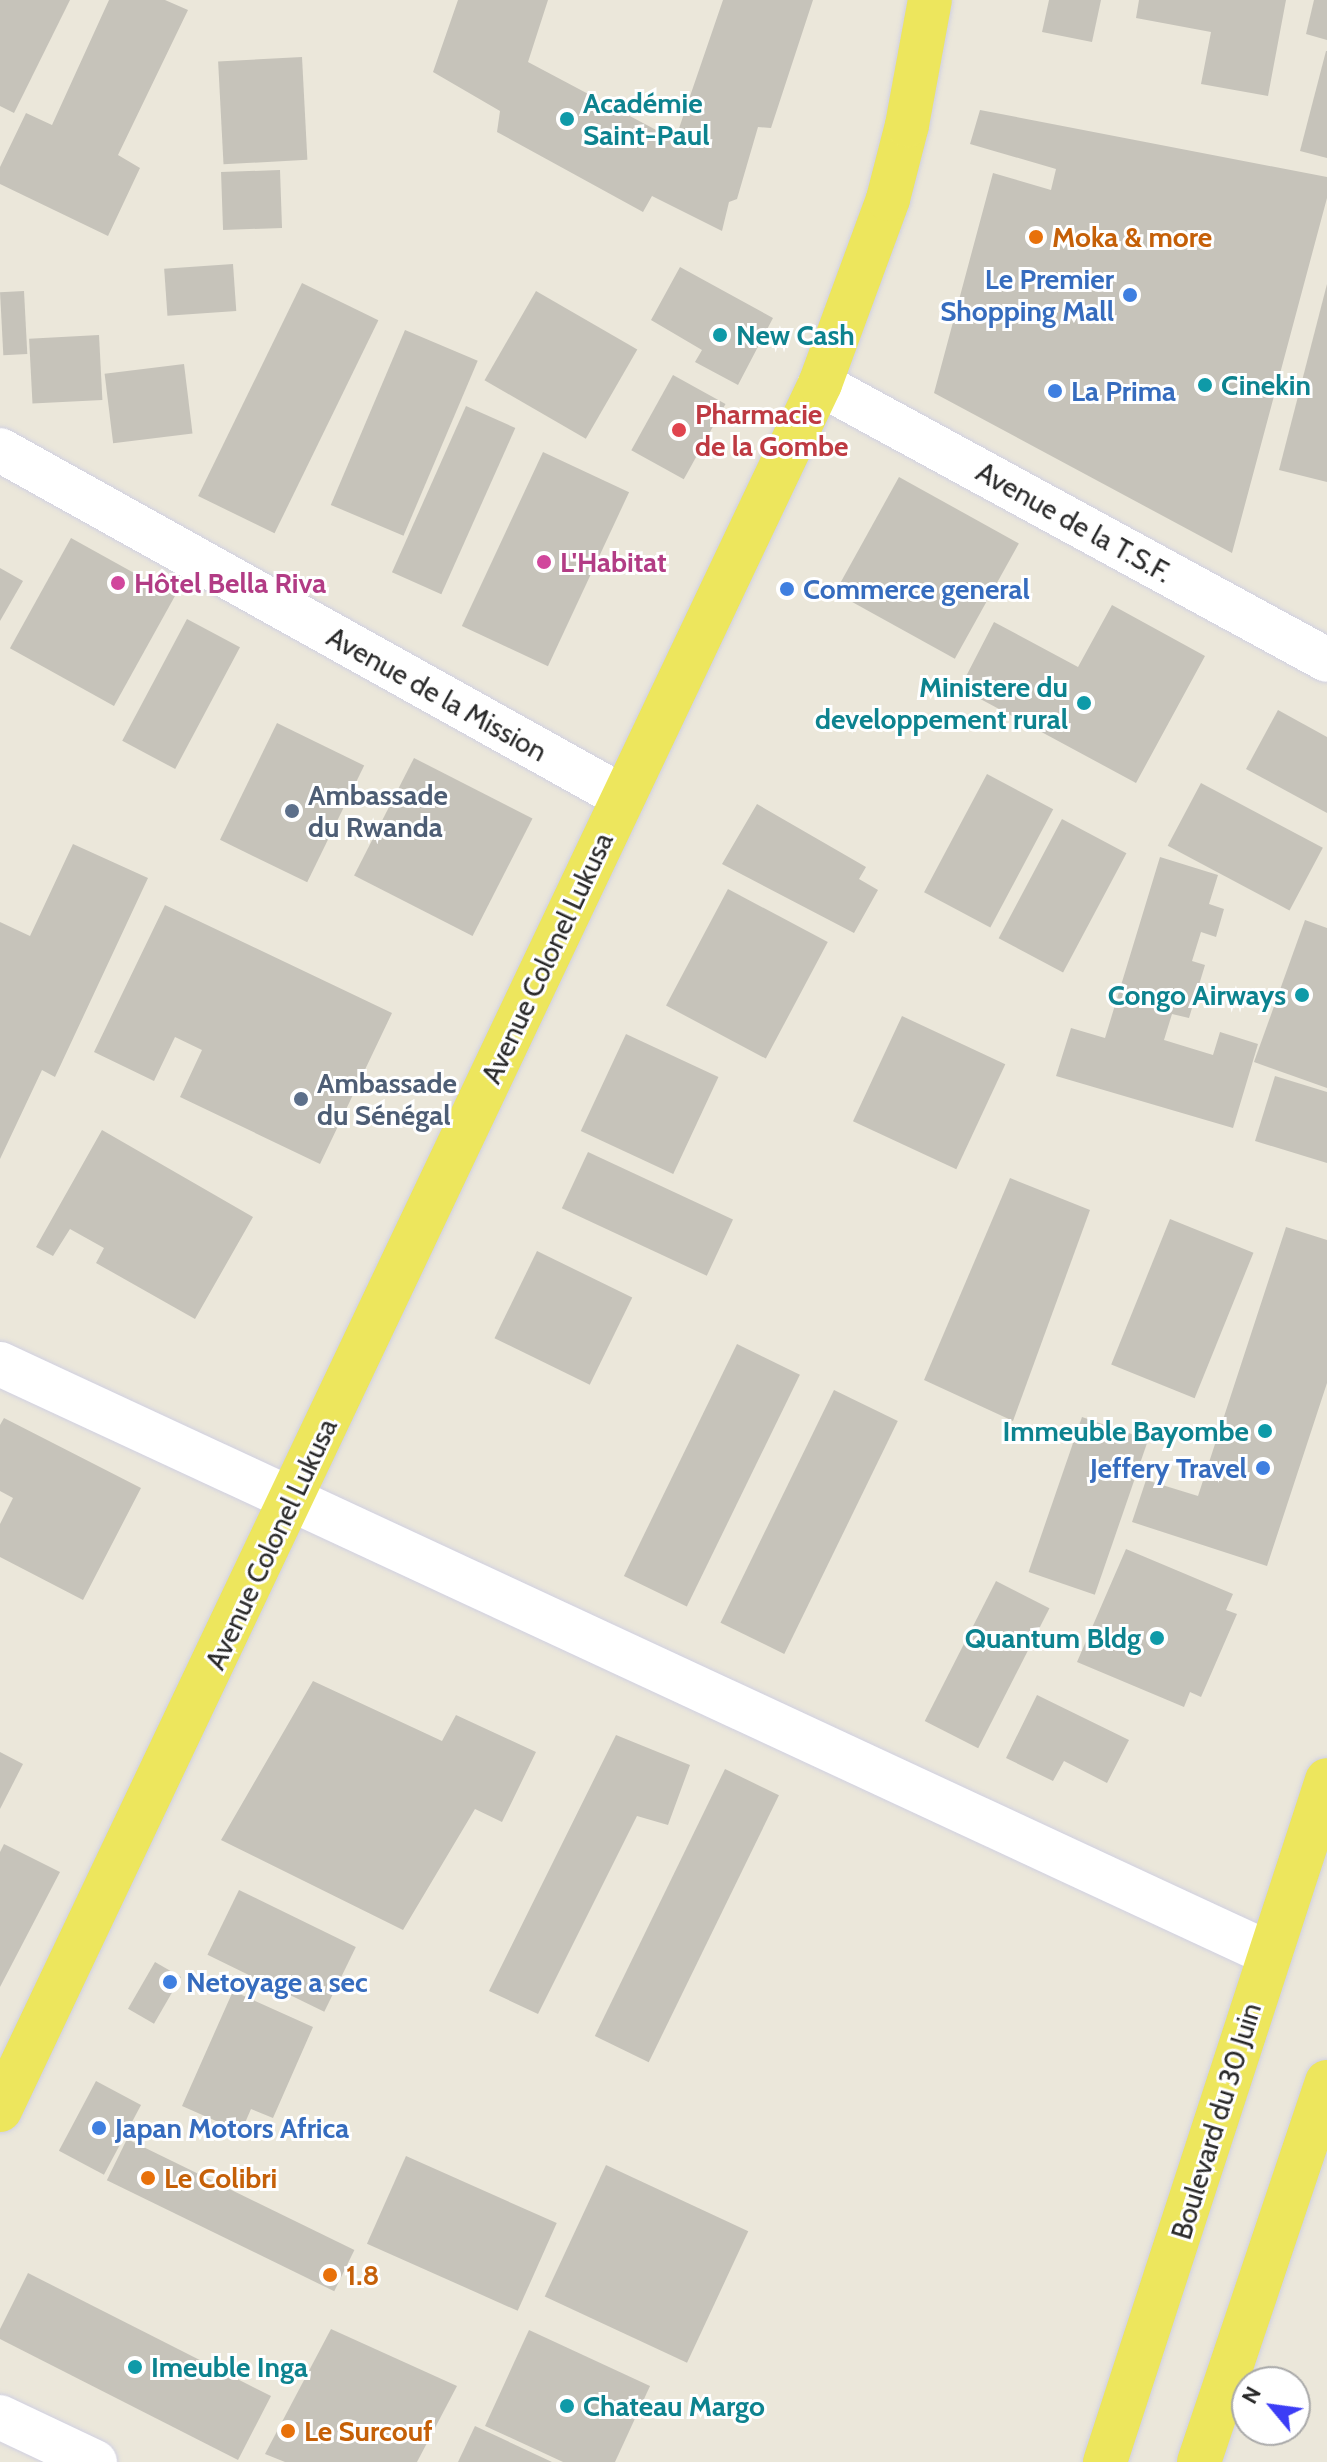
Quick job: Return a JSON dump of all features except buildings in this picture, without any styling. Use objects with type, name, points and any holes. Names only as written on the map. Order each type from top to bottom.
[{"type":"main road","name":"Avenue Colonel Lukusa","points":[[0,2110],[820,384],[888,199],[907,125],[930,0]]},
{"type":"main road","name":"Boulevard du 30 Juin","points":[[1105,2462],[1185,2222],[1268,1953],[1327,1780]]},
{"type":"main road","points":[[1199,2462],[1327,2082]]},
{"type":"street","name":"Avenue de la T.S.F.","points":[[820,384],[1327,660]]},
{"type":"street","name":"Avenue de la Mission","points":[[0,450],[623,797]]},
{"type":"street","points":[[0,1364],[1268,1953]]},
{"type":"street","points":[[0,2417],[95,2462]]},
{"type":"place","name":"Académie Saint-Paul","points":[[567,119]]},
{"type":"place","name":"Moka & more","points":[[1036,237]]},
{"type":"place","name":"Le Premier Shopping Mall","points":[[1130,295]]},
{"type":"place","name":"New Cash","points":[[720,335]]},
{"type":"place","name":"Cinekin","points":[[1205,385]]},
{"type":"place","name":"La Prima","points":[[1055,391]]},
{"type":"place","name":"Pharmacie de la Gombe","points":[[679,430]]},
{"type":"place","name":"L'Habitat","points":[[544,562]]},
{"type":"place","name":"Hôtel Bella Riva","points":[[118,583]]},
{"type":"place","name":"Commerce general","points":[[787,589]]},
{"type":"place","name":"Ministere du developpement rural","points":[[1084,703]]},
{"type":"place","name":"Ambassade du Rwanda","points":[[292,811]]},
{"type":"place","name":"Congo Airways","points":[[1302,995]]},
{"type":"place","name":"Ambassade du Sénégal","points":[[301,1099]]},
{"type":"place","name":"Immeuble Bayombe","points":[[1265,1431]]},
{"type":"place","name":"Jeffery Travel","points":[[1263,1468]]},
{"type":"place","name":"Quantum Bldg","points":[[1157,1638]]},
{"type":"place","name":"Netoyage a sec","points":[[170,1982]]},
{"type":"place","name":"Japan Motors Africa","points":[[99,2128]]},
{"type":"place","name":"Le Colibri","points":[[148,2178]]},
{"type":"place","name":"1.8","points":[[330,2275]]},
{"type":"place","name":"Imeuble Inga","points":[[135,2367]]},
{"type":"place","name":"Chateau Margo","points":[[567,2406]]},
{"type":"place","name":"Le Surcouf","points":[[288,2431]]}]
